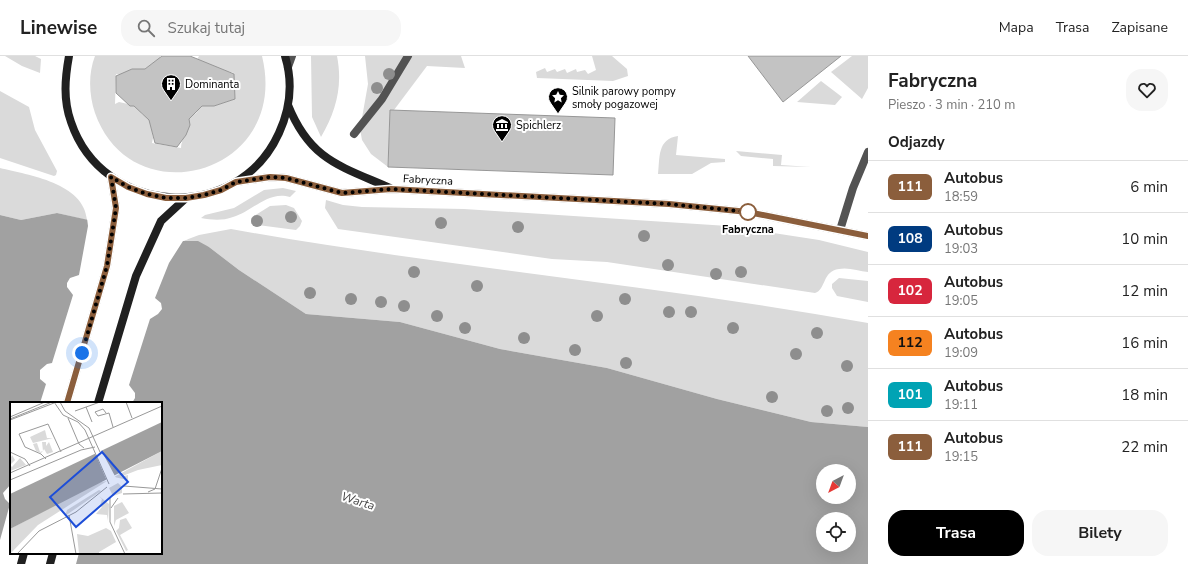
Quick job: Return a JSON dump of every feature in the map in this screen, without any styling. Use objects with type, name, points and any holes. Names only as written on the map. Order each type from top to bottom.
[{"type":"main road","points":[[69,56],[65,77],[66,100],[71,122],[81,143],[94,162],[111,177],[128,187],[147,194],[166,198],[186,198],[221,190],[251,172],[272,147],[284,124],[288,105],[290,86],[285,56]]},
{"type":"main road","name":"Fabryczna","points":[[288,105],[295,123],[319,154],[332,163],[391,189]]},
{"type":"main road","points":[[67,402],[107,266],[116,208],[111,177]]},
{"type":"main road","name":"Fabryczna","points":[[236,182],[270,177],[286,178],[342,193],[391,189],[676,204],[748,212],[868,236]]},
{"type":"main road","points":[[98,402],[136,276],[161,221],[186,198]]},
{"type":"main road","points":[[21,564],[24,554]]},
{"type":"main road","points":[[50,564],[53,554]]},
{"type":"street","points":[[288,67],[292,56]]},
{"type":"street","points":[[354,134],[382,99],[408,56]]},
{"type":"street","points":[[840,230],[853,188],[868,152]]},
{"type":"shaded area","points":[[5,56],[35,56],[41,59],[40,73],[22,66]]},
{"type":"shaded area","points":[[95,56],[160,56],[162,61],[157,61],[145,69],[132,69],[122,75],[116,74],[115,104],[119,102],[137,106],[142,114],[151,120],[153,138],[152,143],[181,148],[181,144],[189,126],[189,118],[196,113],[202,105],[214,106],[235,99],[234,73],[195,63],[199,56],[262,56],[265,97],[253,129],[232,154],[203,168],[172,172],[141,165],[114,146],[95,113],[91,99],[90,77]]},
{"type":"shaded area","points":[[311,56],[337,56],[339,67],[339,88],[337,98],[331,118],[321,137],[312,117]]},
{"type":"shaded area","points":[[365,56],[461,56],[465,68],[427,66],[394,110],[390,110],[388,167],[371,154],[362,140],[360,129],[368,84]]},
{"type":"shaded area","points":[[592,56],[612,56],[627,69],[628,76],[613,81],[537,78],[536,72],[545,68],[547,72],[555,69],[557,72],[565,69],[567,73],[576,69],[577,72],[585,70],[588,74],[596,70]]},
{"type":"shaded area","points":[[852,56],[868,56],[868,88],[862,99],[831,72]]},
{"type":"shaded area","points":[[821,81],[842,97],[835,105],[797,102]]},
{"type":"shaded area","points":[[0,91],[29,107],[35,130],[57,171],[56,175],[54,176],[0,158]]},
{"type":"shaded area","points":[[678,136],[676,155],[725,159],[725,162],[711,163],[692,174],[658,174],[663,145],[671,138]]},
{"type":"shaded area","points":[[736,151],[782,155],[781,165],[811,167],[773,166],[773,159],[741,156]]},
{"type":"shaded area","points":[[0,168],[39,178],[66,189],[76,197],[84,207],[87,220],[57,213],[21,220],[0,215]]},
{"type":"shaded area","points":[[283,188],[296,191],[290,197],[274,196],[260,202],[247,211],[229,218],[217,220],[201,218],[205,215],[234,208],[264,190]]},
{"type":"shaded area","points":[[326,200],[343,205],[362,207],[464,209],[728,226],[819,240],[868,252],[868,272],[846,268],[834,270],[827,277],[821,288],[815,293],[607,262],[552,259],[338,229],[325,208]]},
{"type":"shaded area","points":[[286,205],[294,208],[302,221],[296,230],[251,224],[251,218],[270,206]]},
{"type":"shaded area","points":[[231,229],[390,254],[709,298],[868,323],[868,427],[811,422],[717,399],[607,368],[500,349],[400,322],[306,314],[239,270],[209,247],[183,241],[199,235]]},
{"type":"shaded area","points":[[839,278],[868,281],[868,302],[837,296],[832,288],[832,284]]},
{"type":"water","name":"Warta","points":[[57,213],[183,241],[198,241],[306,314],[400,322],[500,349],[607,368],[717,399],[811,422],[868,427],[868,564],[0,564],[0,215],[21,220]]},
{"type":"pier","points":[[87,218],[188,239],[183,241],[169,263],[155,298],[161,303],[162,309],[158,314],[150,319],[129,385],[135,393],[135,398],[133,402],[40,402],[46,384],[40,379],[40,370],[47,364],[52,363],[73,295],[67,287],[67,283],[70,278],[79,275],[88,226]]},
{"type":"pier","points":[[10,485],[10,504],[5,499],[3,493]]},
{"type":"pier","points":[[10,504],[10,554],[79,554],[76,564],[0,564],[0,540]]},
{"type":"building","name":"Dominanta","points":[[162,56],[190,56],[234,74],[235,99],[214,106],[202,106],[189,119],[190,125],[186,135],[177,147],[155,143],[149,120],[134,106],[130,106],[116,93],[116,76],[132,69],[145,69]]},
{"type":"building","points":[[748,56],[841,56],[783,102]]},
{"type":"building","name":"Spichlerz","points":[[390,110],[615,118],[613,175],[388,167]]},
{"type":"bus line","name":"111","points":[[67,402],[107,266],[116,208],[111,177],[128,187],[147,194],[166,198],[186,198],[204,195],[221,190],[236,182],[253,178],[270,177],[286,178],[342,193],[391,189],[547,196],[721,209],[812,223],[868,236]]},
{"type":"place","name":"Dominanta","points":[[171,101]]},
{"type":"place","name":"Silnik parowy pompy smoły pogazowej","points":[[558,114]]},
{"type":"place","name":"Spichlerz","points":[[502,142]]},
{"type":"place","name":"Fabryczna","points":[[748,212]]},
{"type":"route","points":[[82,353],[107,266],[116,208],[111,177],[128,187],[147,194],[166,198],[186,198],[204,195],[221,190],[236,182],[253,178],[270,177],[286,178],[342,193],[391,189],[547,196],[669,204],[748,212]]}]
